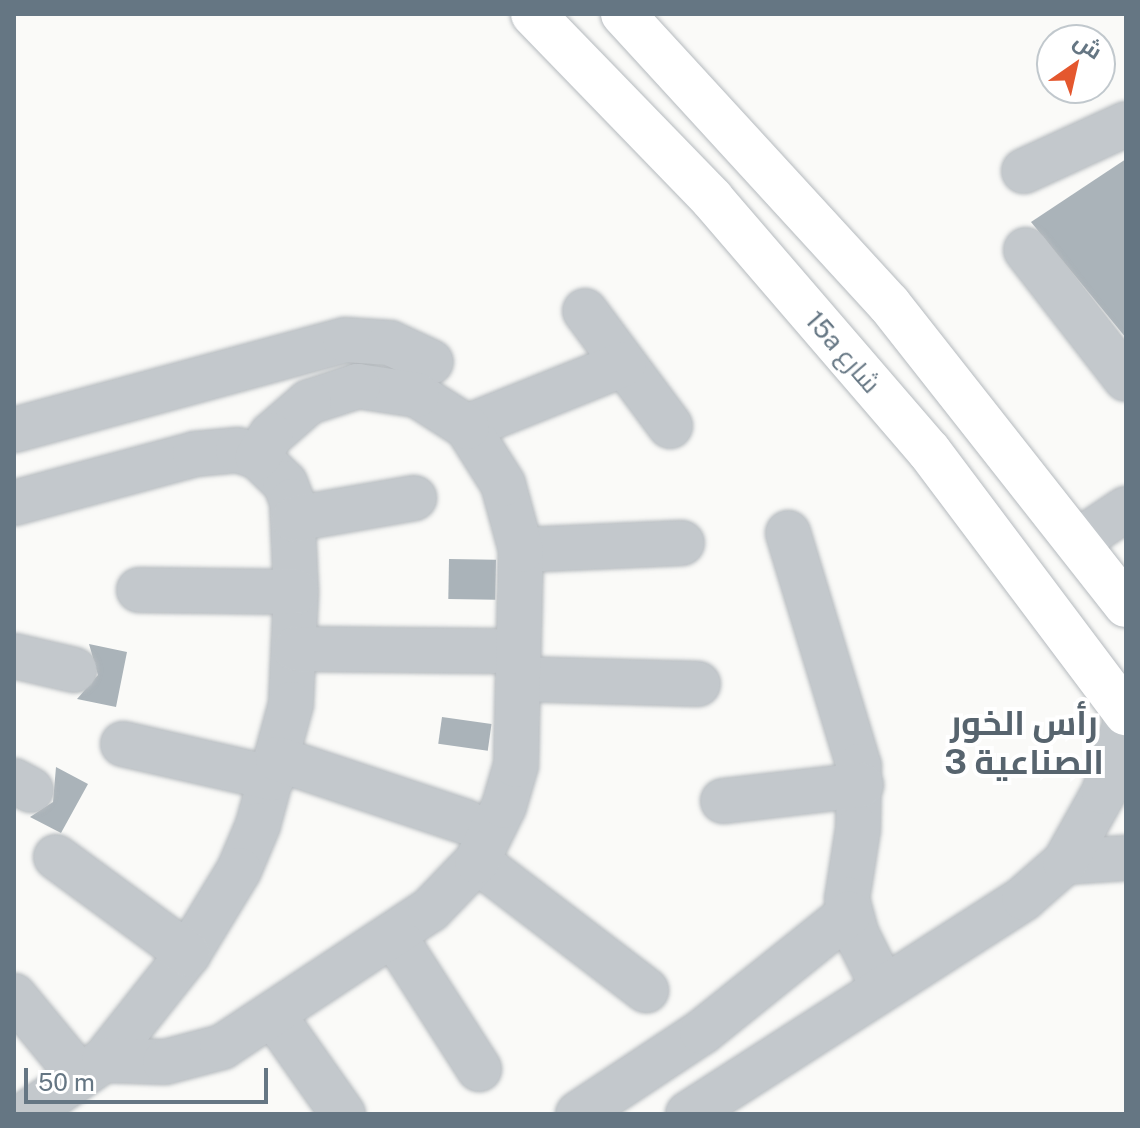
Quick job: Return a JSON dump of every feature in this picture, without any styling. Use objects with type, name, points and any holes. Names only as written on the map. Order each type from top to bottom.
[{"type":"main road","name":"15a شارع","points":[[533,14],[712,199],[929,451],[1126,713]]},
{"type":"main road","points":[[623,14],[889,304],[1078,541],[1119,583]]},
{"type":"main road","points":[[929,451],[981,493],[1126,677]]},
{"type":"street","points":[[1024,171],[1126,124]]},
{"type":"street","points":[[1026,250],[1126,379]]},
{"type":"street","points":[[585,311],[670,426]]},
{"type":"street","points":[[14,430],[345,340],[390,343],[431,362]]},
{"type":"street","points":[[467,427],[624,364]]},
{"type":"street","points":[[14,996],[92,1068],[195,1056],[246,1035],[430,910],[472,841],[504,806],[516,765],[508,665],[521,550],[503,484],[467,427],[417,395],[358,386],[309,402],[271,435],[258,457]]},
{"type":"street","points":[[14,503],[217,450],[258,457],[285,483],[294,519],[296,649],[275,769],[239,870],[188,954],[92,1068],[33,1112]]},
{"type":"street","points":[[294,519],[414,498]]},
{"type":"street","points":[[1078,541],[1126,509]]},
{"type":"street","points":[[788,533],[850,730],[861,785],[849,914],[882,985]]},
{"type":"street","points":[[521,550],[682,543]]},
{"type":"street","points":[[139,590],[296,592]]},
{"type":"street","points":[[296,649],[508,665],[698,684]]},
{"type":"street","points":[[14,656],[74,670]]},
{"type":"street","points":[[688,1114],[882,985],[1024,898],[1065,862],[1104,792],[1126,721]]},
{"type":"street","points":[[123,744],[275,769],[472,841],[646,990]]},
{"type":"street","points":[[723,801],[861,785]]},
{"type":"street","points":[[56,857],[188,954]]},
{"type":"street","points":[[1065,862],[1126,858]]},
{"type":"street","points":[[597,1109],[747,999],[849,914]]},
{"type":"street","points":[[394,936],[479,1069]]},
{"type":"street","points":[[274,1016],[343,1114]]},
{"type":"building","points":[[1126,159],[1126,338],[1031,222]]},
{"type":"building","points":[[449,559],[496,560],[495,600],[448,599]]},
{"type":"building","points":[[89,644],[127,652],[116,707],[77,699],[98,675]]},
{"type":"building","points":[[442,717],[492,724],[488,751],[438,744]]},
{"type":"building","points":[[56,767],[88,784],[61,833],[30,817],[53,802]]},
{"type":"district","name":"رأس الخور الصناعية 3","points":[[1024,742]]}]
